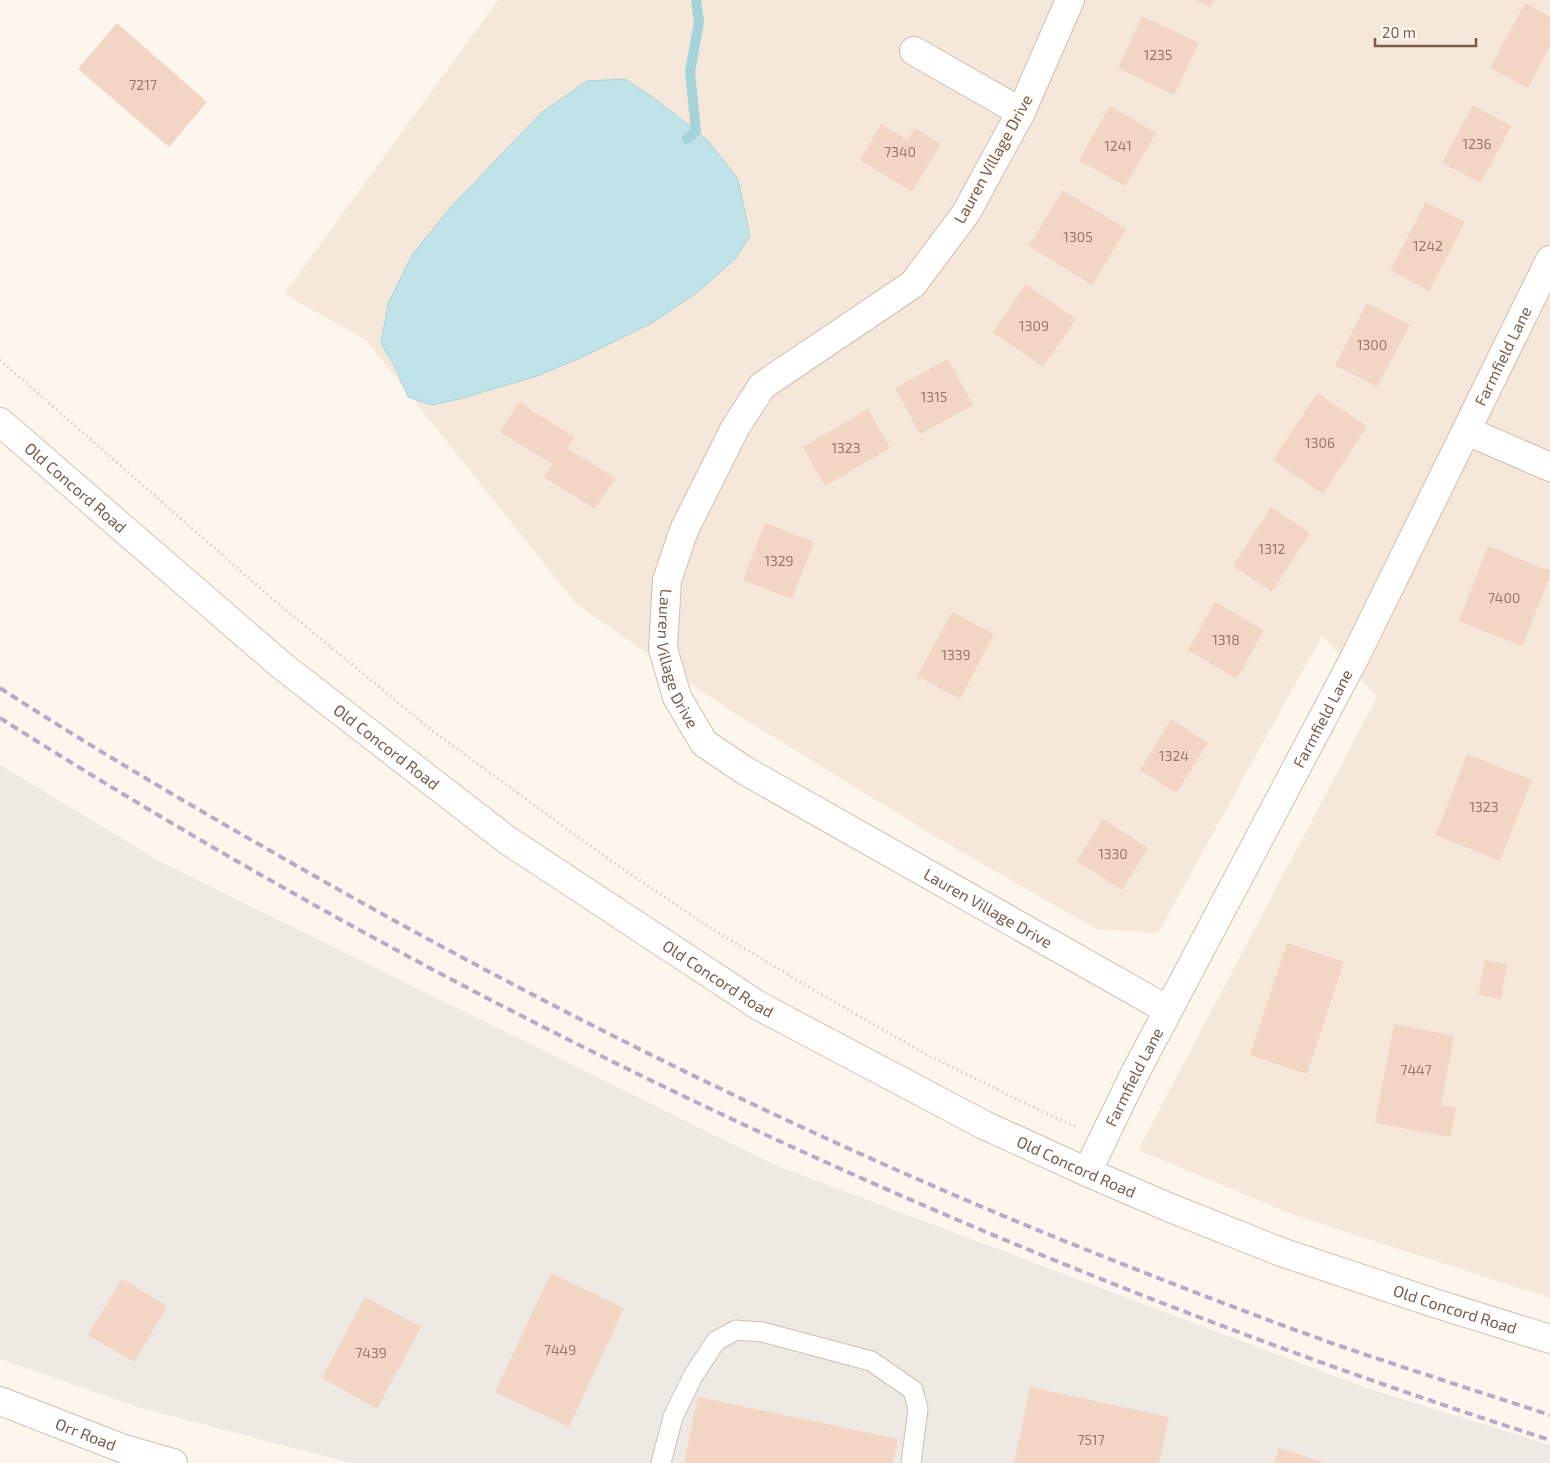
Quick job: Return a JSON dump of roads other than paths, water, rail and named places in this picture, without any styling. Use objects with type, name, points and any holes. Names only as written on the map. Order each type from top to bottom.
[{"type":"street","name":"Lauren Village Drive","points":[[1070,0],[1021,112],[966,213],[914,284],[762,386],[735,428],[684,530],[667,580],[662,649],[677,697],[704,743],[744,770],[1168,1010]]},
{"type":"street","points":[[914,51],[1021,112]]},
{"type":"street","name":"Farmfield Lane","points":[[1087,1172],[1168,1010],[1355,657],[1550,260]]},
{"type":"street","name":"Old Concord Road","points":[[0,422],[281,665],[507,840],[759,1006],[984,1125],[1087,1172],[1281,1252],[1550,1339]]},
{"type":"street","points":[[1467,431],[1550,466]]},
{"type":"street","name":"Orr Road","points":[[0,1401],[124,1449],[173,1463]]},
{"type":"lane","points":[[661,1463],[673,1417],[694,1376],[716,1341],[736,1330],[762,1332],[871,1361],[913,1390],[918,1409],[912,1463]]},
{"type":"water","points":[[625,79],[654,98],[708,141],[738,179],[750,236],[736,258],[699,291],[652,323],[580,358],[537,376],[459,399],[432,405],[408,397],[396,369],[381,343],[388,304],[412,255],[450,208],[541,113],[587,81]]},
{"type":"waterway","points":[[687,139],[696,131],[690,72],[699,22],[696,0]]},
{"type":"railway","points":[[0,688],[169,792],[341,891],[523,990],[708,1083],[896,1170],[991,1211],[1180,1287],[1337,1345],[1550,1415]]},
{"type":"railway","points":[[0,718],[183,830],[369,935],[559,1035],[752,1128],[948,1216],[1146,1297],[1347,1372],[1550,1440]]}]
